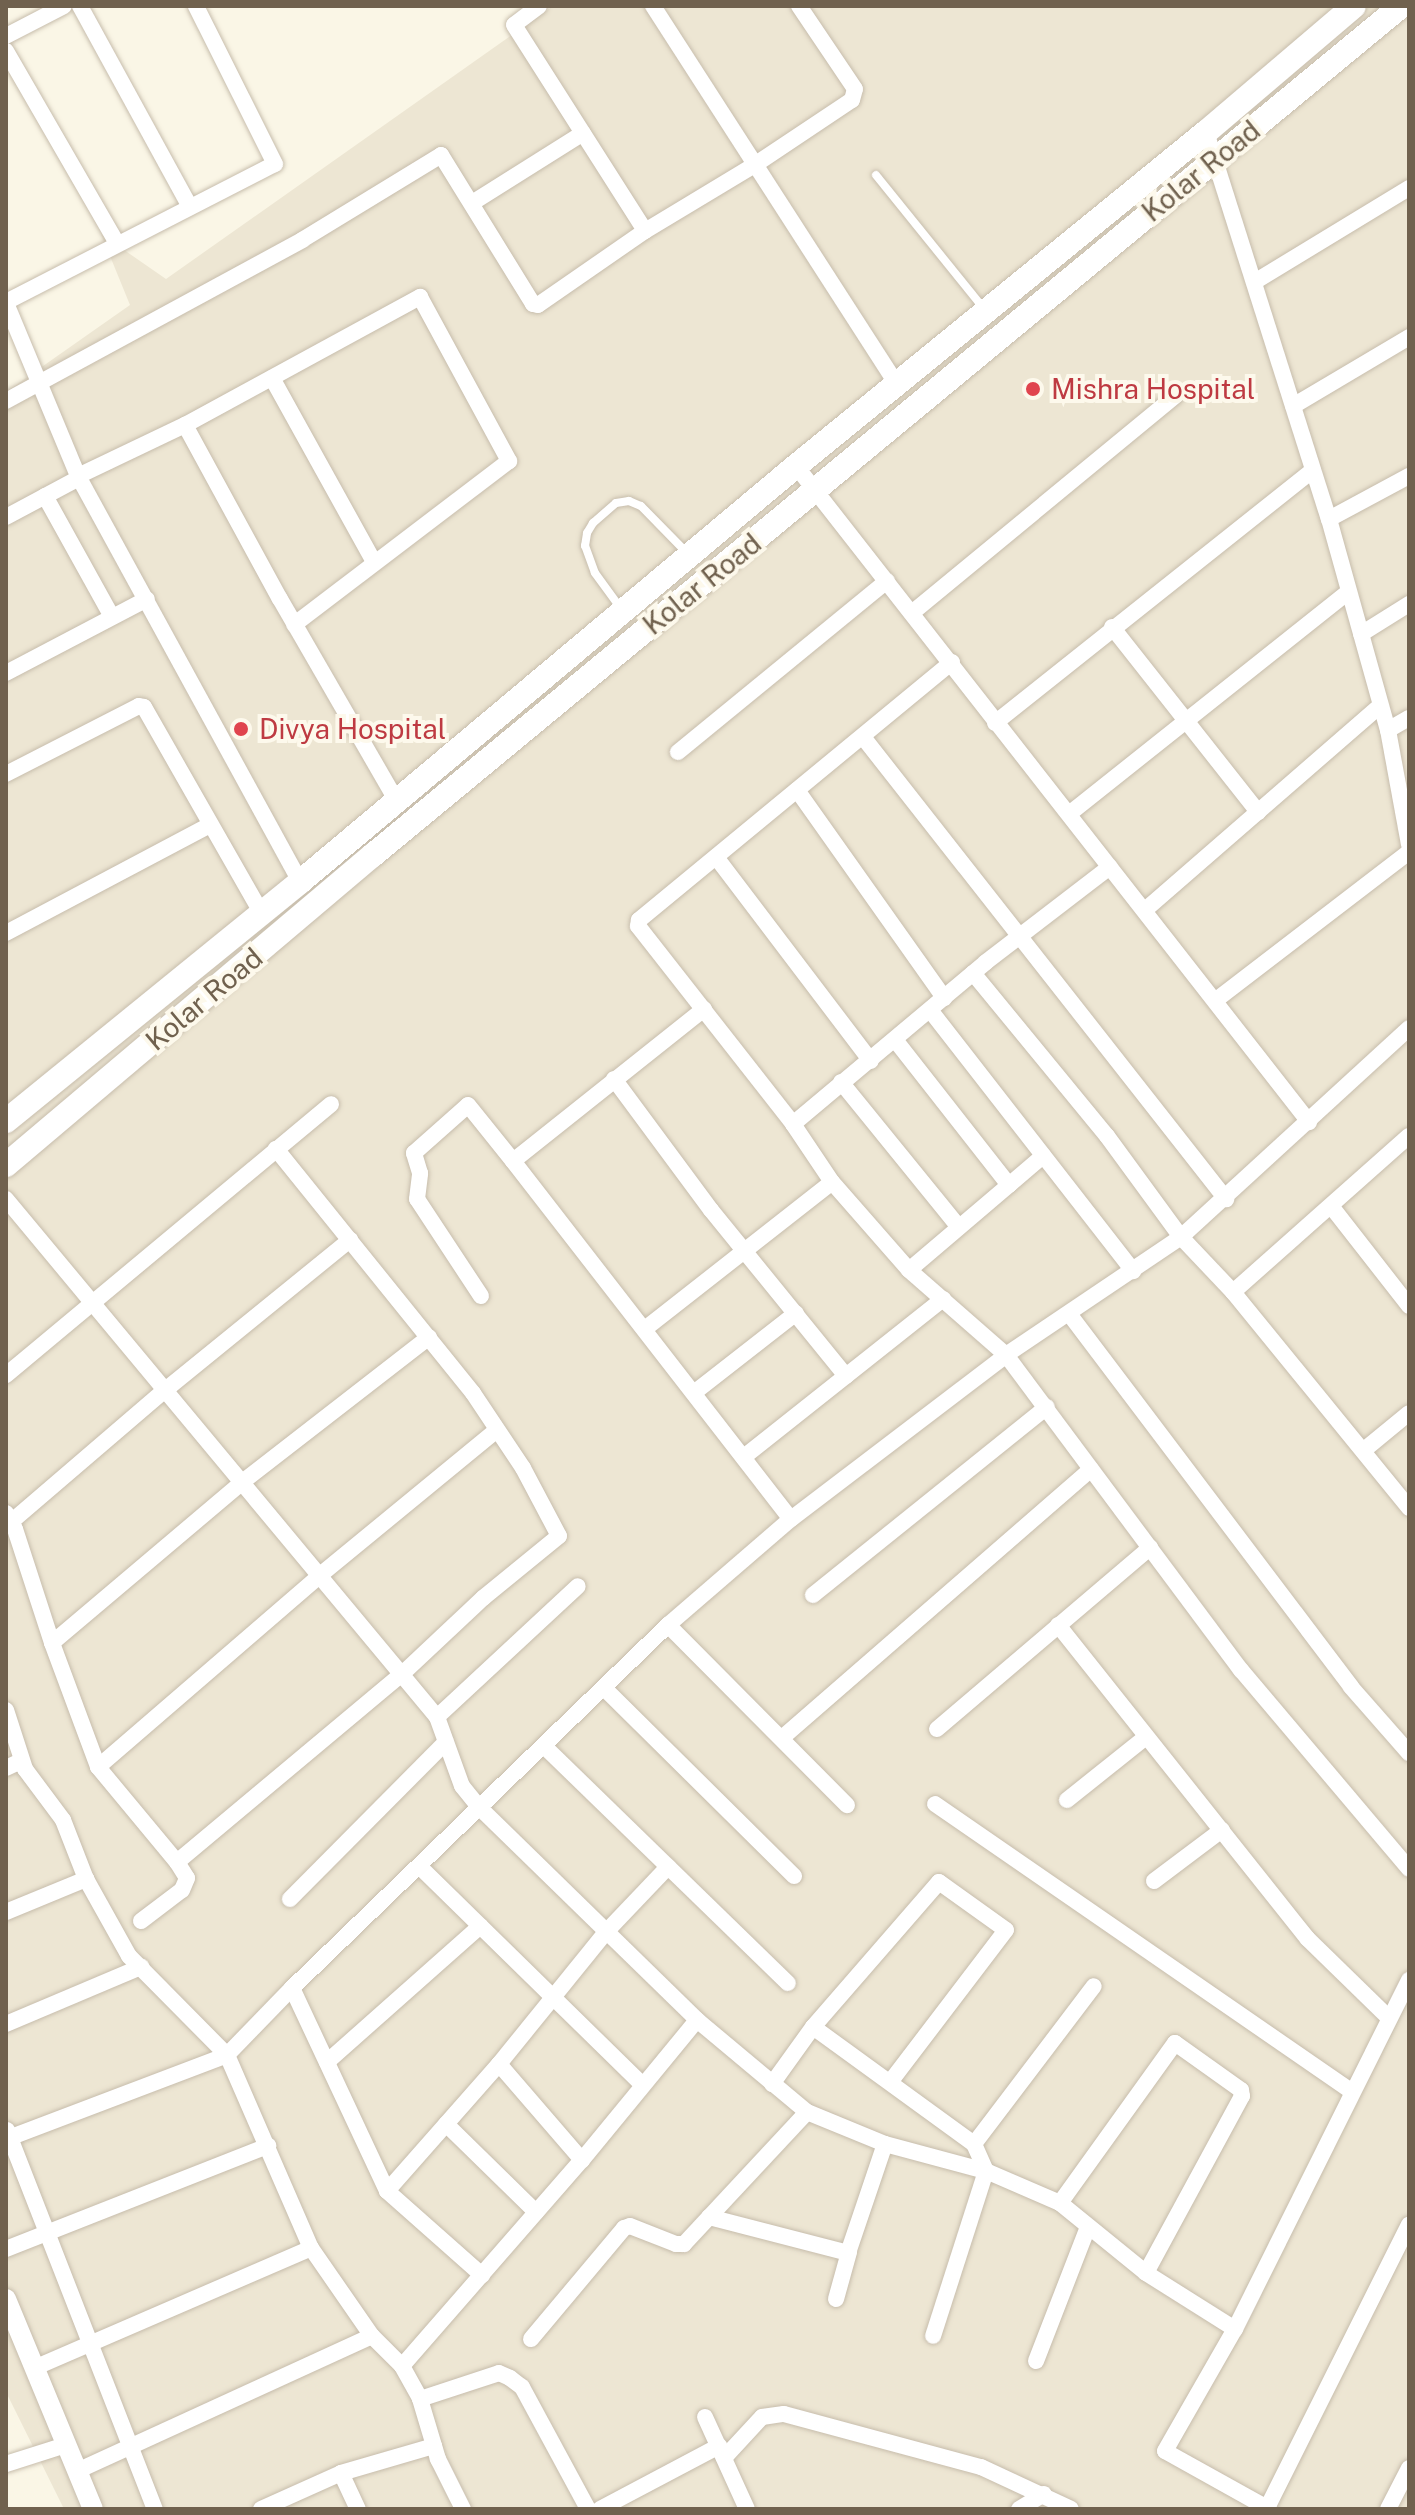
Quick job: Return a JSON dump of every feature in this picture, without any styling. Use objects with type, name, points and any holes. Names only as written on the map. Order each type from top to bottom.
[{"type":"main road","name":"Kolar Road","points":[[6,1121],[300,882],[622,610],[1206,132],[1354,6]]},
{"type":"main road","name":"Kolar Road","points":[[6,1165],[373,855],[1401,6]]},
{"type":"street","points":[[6,36],[64,6]]},
{"type":"street","points":[[80,6],[190,207]]},
{"type":"street","points":[[196,6],[275,164],[6,302],[37,385],[78,477],[300,882]]},
{"type":"street","points":[[539,6],[514,25],[645,231]]},
{"type":"street","points":[[653,6],[896,383]]},
{"type":"street","points":[[6,401],[302,240],[441,155],[447,160],[535,305],[645,231],[756,164],[857,94],[799,6]]},
{"type":"street","points":[[6,51],[117,243]]},
{"type":"street","points":[[1206,132],[1256,281],[1329,519],[1388,730],[1408,837]]},
{"type":"street","points":[[472,203],[583,133]]},
{"type":"street","points":[[1256,281],[1409,188]]},
{"type":"street","points":[[6,517],[78,477],[185,425],[415,299],[423,300],[509,461],[294,625]]},
{"type":"street","points":[[1293,406],[1409,337]]},
{"type":"street","points":[[272,378],[374,562]]},
{"type":"street","points":[[913,612],[1176,395]]},
{"type":"street","points":[[185,425],[294,625],[396,800]]},
{"type":"street","points":[[796,466],[1309,1122]]},
{"type":"street","points":[[995,723],[1313,470]]},
{"type":"street","points":[[1329,519],[1409,476]]},
{"type":"street","points":[[45,496],[112,617]]},
{"type":"street","points":[[678,752],[887,581]]},
{"type":"street","points":[[1069,814],[1348,592]]},
{"type":"street","points":[[6,653],[10,671],[147,599]]},
{"type":"street","points":[[1361,634],[1409,604]]},
{"type":"street","points":[[1112,627],[1258,812]]},
{"type":"street","points":[[952,662],[637,923],[793,1124],[832,1182],[909,1270],[1006,1355],[1241,1670],[1409,1869]]},
{"type":"street","points":[[6,774],[139,706],[144,707],[261,912]]},
{"type":"street","points":[[1145,910],[1380,706]]},
{"type":"street","points":[[1388,730],[1409,718]]},
{"type":"street","points":[[863,737],[1226,1199]]},
{"type":"street","points":[[797,790],[944,998]]},
{"type":"street","points":[[7,930],[210,825]]},
{"type":"street","points":[[1216,1000],[1409,852]]},
{"type":"street","points":[[716,857],[871,1061]]},
{"type":"street","points":[[793,1124],[841,1082],[896,1041],[973,973],[1110,867]]},
{"type":"street","points":[[973,973],[1107,1136],[1181,1237],[1233,1292],[1409,1508]]},
{"type":"street","points":[[513,1161],[704,1009]]},
{"type":"street","points":[[930,1010],[1133,1271]]},
{"type":"street","points":[[155,2509],[7,2135],[227,2055],[292,1988],[668,1625],[791,1519],[1006,1355],[1070,1315],[1181,1237],[1409,1028]]},
{"type":"street","points":[[896,1041],[1009,1185]]},
{"type":"street","points":[[614,1079],[711,1210],[746,1249],[846,1376]]},
{"type":"street","points":[[841,1082],[958,1226]]},
{"type":"street","points":[[6,1375],[331,1104]]},
{"type":"street","points":[[481,1296],[421,1206],[416,1193],[420,1173],[414,1153],[468,1105],[646,1328],[791,1519]]},
{"type":"street","points":[[1233,1292],[1409,1136]]},
{"type":"street","points":[[177,1862],[401,1675],[483,1598],[559,1536],[523,1468],[429,1337],[276,1149]]},
{"type":"street","points":[[909,1270],[1043,1156]]},
{"type":"street","points":[[646,1328],[832,1182]]},
{"type":"street","points":[[6,1199],[437,1717],[462,1786],[479,1807],[697,2020],[807,2112],[885,2144],[986,2171],[1060,2203],[1146,2273],[1235,2329]]},
{"type":"street","points":[[1331,1206],[1403,1287],[1409,1306]]},
{"type":"street","points":[[141,1921],[182,1890],[187,1878],[98,1767],[8,1518],[350,1240]]},
{"type":"street","points":[[745,1456],[943,1299]]},
{"type":"street","points":[[695,1392],[796,1313]]},
{"type":"street","points":[[1070,1315],[1351,1687],[1409,1753]]},
{"type":"street","points":[[52,1643],[241,1483],[429,1337]]},
{"type":"street","points":[[813,1595],[1047,1407]]},
{"type":"street","points":[[1364,1450],[1409,1413]]},
{"type":"street","points":[[98,1767],[319,1576],[497,1430]]},
{"type":"street","points":[[783,1737],[1091,1469]]},
{"type":"street","points":[[937,1729],[1150,1548]]},
{"type":"street","points":[[437,1717],[578,1586]]},
{"type":"street","points":[[668,1625],[783,1737],[847,1805]]},
{"type":"street","points":[[1058,1625],[1308,1939],[1389,2018]]},
{"type":"street","points":[[605,1689],[794,1876]]},
{"type":"street","points":[[6,1710],[14,1764],[63,1820],[86,1879],[129,1956],[227,2055],[311,2248],[372,2336],[402,2366],[420,2399],[434,2446],[463,2509]]},
{"type":"street","points":[[1067,1800],[1146,1737]]},
{"type":"street","points":[[290,1899],[446,1742]]},
{"type":"street","points":[[544,1746],[788,1983]]},
{"type":"street","points":[[935,1804],[1351,2091]]},
{"type":"street","points":[[1154,1881],[1222,1830]]},
{"type":"street","points":[[419,1866],[643,2085]]},
{"type":"street","points":[[387,2191],[499,2064],[606,1932],[668,1867]]},
{"type":"street","points":[[6,1912],[86,1879]]},
{"type":"street","points":[[772,2084],[813,2027],[939,1882],[1006,1930],[891,2081]]},
{"type":"street","points":[[327,2062],[480,1926]]},
{"type":"street","points":[[6,2024],[141,1967]]},
{"type":"street","points":[[1409,1980],[1235,2329],[1165,2451],[1268,2508],[1409,2225]]},
{"type":"street","points":[[974,2144],[1094,1986]]},
{"type":"street","points":[[292,1988],[387,2191],[482,2275]]},
{"type":"street","points":[[402,2366],[582,2160],[697,2020]]},
{"type":"street","points":[[813,2027],[974,2144],[986,2171],[933,2336]]},
{"type":"street","points":[[1060,2203],[1175,2043],[1241,2090],[1242,2096],[1146,2273]]},
{"type":"street","points":[[499,2064],[582,2160]]},
{"type":"street","points":[[531,2339],[624,2228],[630,2226],[680,2246],[807,2112]]},
{"type":"street","points":[[446,2124],[536,2212]]},
{"type":"street","points":[[836,2299],[885,2144]]},
{"type":"street","points":[[6,2249],[268,2146]]},
{"type":"street","points":[[709,2217],[849,2252]]},
{"type":"street","points":[[1036,2361],[1088,2227]]},
{"type":"street","points":[[34,2368],[311,2248]]},
{"type":"street","points":[[6,2299],[93,2509]]},
{"type":"street","points":[[77,2471],[372,2336]]},
{"type":"street","points":[[420,2399],[499,2373],[510,2378],[522,2387],[588,2509]]},
{"type":"street","points":[[600,2509],[721,2452],[762,2417],[775,2413],[981,2467],[1071,2509]]},
{"type":"street","points":[[705,2417],[747,2509]]},
{"type":"street","points":[[6,2464],[66,2445]]},
{"type":"street","points":[[261,2509],[341,2473],[434,2446]]},
{"type":"street","points":[[1388,2509],[1409,2468]]},
{"type":"street","points":[[341,2473],[358,2509]]},
{"type":"street","points":[[1019,2509],[1044,2494]]},
{"type":"lane","points":[[876,175],[985,311]]},
{"type":"lane","points":[[622,610],[595,573],[585,546],[593,523],[616,503],[629,501],[641,506],[689,555]]},
{"type":"shaded area","points":[[553,6],[1409,6],[1409,2509],[64,2509],[6,2392],[6,392],[130,305],[101,234],[166,279]]},
{"type":"place","name":"Mishra Hospital","points":[[1033,389]]},
{"type":"place","name":"Divya Hospital","points":[[241,729]]}]
